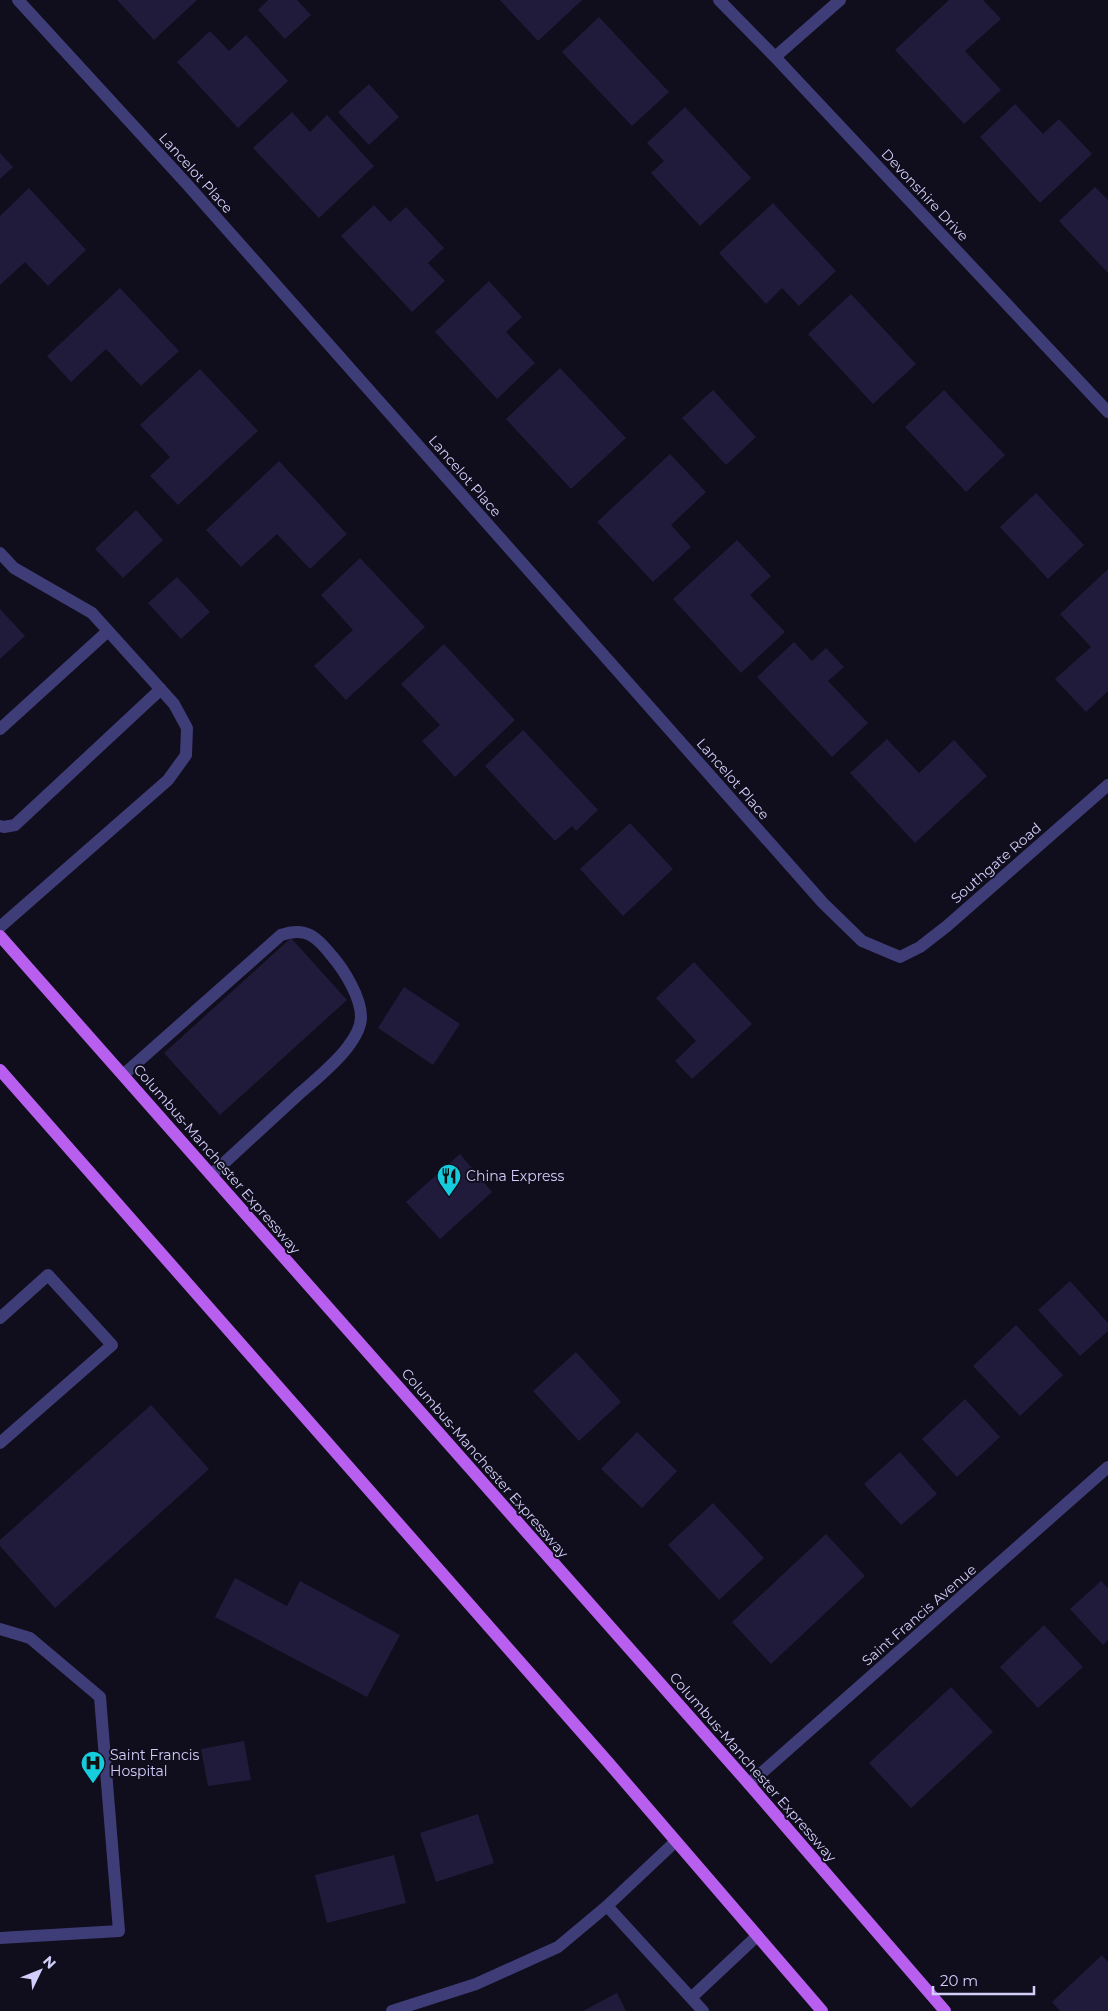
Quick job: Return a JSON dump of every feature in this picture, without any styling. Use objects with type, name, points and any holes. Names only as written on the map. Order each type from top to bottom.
[{"type":"main road","name":"Columbus-Manchester Expressway","points":[[0,936],[749,1784],[945,2011]]},
{"type":"main road","points":[[0,1070],[607,1761],[822,2011]]},
{"type":"street","name":"Lancelot Place","points":[[18,0],[185,182],[823,903],[862,940],[900,957]]},
{"type":"street","name":"Devonshire Drive","points":[[719,0],[775,57],[1108,412]]},
{"type":"street","points":[[775,57],[840,0]]},
{"type":"street","points":[[0,552],[14,568],[92,613],[174,704],[187,728],[186,755],[168,780],[0,926]]},
{"type":"street","points":[[0,729],[108,630]]},
{"type":"street","points":[[0,826],[4,827],[15,824],[161,689]]},
{"type":"street","name":"Southgate Road","points":[[900,957],[920,947],[947,926],[1108,784]]},
{"type":"street","points":[[123,1075],[281,935],[293,931],[306,932],[320,941],[343,969],[356,996],[361,1017],[356,1034],[346,1049],[324,1072],[211,1175]]},
{"type":"street","points":[[0,1318],[48,1275],[112,1344],[0,1443]]},
{"type":"street","name":"Saint Francis Avenue","points":[[749,1784],[1108,1467]]},
{"type":"street","points":[[0,1628],[30,1638],[100,1697],[119,1931],[0,1938]]},
{"type":"street","points":[[392,2011],[476,1984],[558,1947],[607,1906],[675,1842]]},
{"type":"street","points":[[607,1906],[703,2011]]},
{"type":"street","points":[[691,1998],[757,1936]]},
{"type":"building","points":[[117,0],[197,0],[154,40]]},
{"type":"building","points":[[268,0],[297,0],[311,15],[285,39],[258,10]]},
{"type":"building","points":[[500,0],[582,0],[538,41]]},
{"type":"building","points":[[949,0],[983,0],[1001,19],[965,51],[1001,90],[964,124],[895,50]]},
{"type":"building","points":[[599,17],[669,92],[632,126],[562,52]]},
{"type":"building","points":[[210,31],[229,51],[246,35],[288,81],[238,128],[177,62]]},
{"type":"building","points":[[369,84],[399,117],[369,145],[338,112]]},
{"type":"building","points":[[1015,104],[1043,134],[1059,119],[1092,154],[1040,203],[980,137]]},
{"type":"building","points":[[685,107],[751,178],[700,226],[651,173],[664,161],[647,143]]},
{"type":"building","points":[[292,112],[310,132],[327,115],[374,166],[319,218],[253,148]]},
{"type":"building","points":[[0,153],[13,167],[0,179]]},
{"type":"building","points":[[1095,187],[1108,200],[1108,273],[1059,221]]},
{"type":"building","points":[[29,188],[86,250],[48,286],[25,262],[0,285],[0,216]]},
{"type":"building","points":[[773,203],[836,271],[799,306],[782,288],[766,304],[719,253]]},
{"type":"building","points":[[374,205],[390,222],[406,207],[444,248],[428,263],[445,281],[412,312],[341,236]]},
{"type":"building","points":[[489,281],[522,317],[506,332],[535,363],[497,399],[435,332]]},
{"type":"building","points":[[120,288],[179,351],[141,386],[106,349],[71,382],[47,356]]},
{"type":"building","points":[[851,294],[916,364],[873,404],[808,334]]},
{"type":"building","points":[[560,368],[626,438],[571,489],[506,419]]},
{"type":"building","points":[[200,369],[258,431],[178,505],[150,476],[170,457],[140,425]]},
{"type":"building","points":[[713,390],[756,437],[726,465],[682,418]]},
{"type":"building","points":[[944,390],[1005,455],[966,492],[905,427]]},
{"type":"building","points":[[670,454],[706,492],[671,525],[691,547],[653,582],[597,522]]},
{"type":"building","points":[[279,461],[347,534],[310,569],[277,534],[241,567],[206,530]]},
{"type":"building","points":[[1036,493],[1084,545],[1048,579],[1000,527]]},
{"type":"building","points":[[136,510],[163,540],[123,578],[95,549]]},
{"type":"building","points":[[737,540],[771,576],[750,595],[785,632],[741,673],[673,599]]},
{"type":"building","points":[[360,558],[425,627],[346,700],[314,666],[353,630],[321,595]]},
{"type":"building","points":[[1108,569],[1108,691],[1086,712],[1055,679],[1091,647],[1060,614]]},
{"type":"building","points":[[177,577],[210,612],[181,639],[148,603]]},
{"type":"building","points":[[0,609],[25,636],[0,659]]},
{"type":"building","points":[[794,642],[812,661],[826,648],[844,667],[828,681],[868,723],[832,757],[757,677]]},
{"type":"building","points":[[444,644],[515,720],[455,777],[422,741],[440,725],[401,684]]},
{"type":"building","points":[[523,730],[598,810],[576,831],[572,826],[555,841],[485,766]]},
{"type":"building","points":[[887,739],[919,773],[954,740],[987,776],[915,843],[850,773]]},
{"type":"building","points":[[630,823],[673,869],[623,916],[580,869]]},
{"type":"building","points":[[291,938],[347,1000],[220,1115],[164,1053]]},
{"type":"building","points":[[694,962],[752,1024],[692,1079],[675,1061],[696,1041],[656,998]]},
{"type":"building","points":[[404,987],[460,1024],[433,1065],[378,1028]]},
{"type":"building","name":"China Express","points":[[460,1154],[492,1192],[440,1239],[406,1202]]},
{"type":"building","points":[[1070,1281],[1108,1323],[1108,1331],[1080,1356],[1038,1310]]},
{"type":"building","points":[[1016,1325],[1063,1375],[1020,1416],[973,1366]]},
{"type":"building","points":[[576,1352],[621,1402],[579,1441],[533,1391]]},
{"type":"building","points":[[965,1399],[1000,1437],[957,1477],[922,1439]]},
{"type":"building","points":[[151,1405],[209,1469],[55,1608],[0,1546],[0,1540]]},
{"type":"building","points":[[637,1432],[677,1471],[642,1508],[601,1469]]},
{"type":"building","points":[[900,1452],[937,1494],[901,1525],[864,1484]]},
{"type":"building","points":[[713,1503],[764,1558],[719,1600],[668,1545]]},
{"type":"building","points":[[826,1534],[865,1576],[771,1664],[732,1622]]},
{"type":"building","points":[[235,1578],[287,1606],[300,1581],[400,1635],[367,1697],[215,1617]]},
{"type":"building","points":[[1101,1581],[1108,1588],[1108,1640],[1103,1645],[1070,1609]]},
{"type":"building","points":[[1044,1625],[1083,1667],[1038,1708],[1000,1667]]},
{"type":"building","points":[[951,1687],[993,1732],[911,1808],[869,1763]]},
{"type":"building","points":[[244,1741],[251,1780],[208,1786],[201,1749]]},
{"type":"building","points":[[478,1814],[494,1863],[436,1882],[420,1833]]},
{"type":"building","points":[[394,1855],[406,1903],[327,1923],[315,1875]]},
{"type":"building","points":[[1102,1955],[1108,1962],[1108,2011],[1060,2011],[1052,2002]]},
{"type":"building","points":[[617,1993],[626,2011],[583,2011]]},
{"type":"place","name":"China Express","points":[[449,1197]]},
{"type":"place","name":"Saint Francis Hospital","points":[[93,1784]]}]
